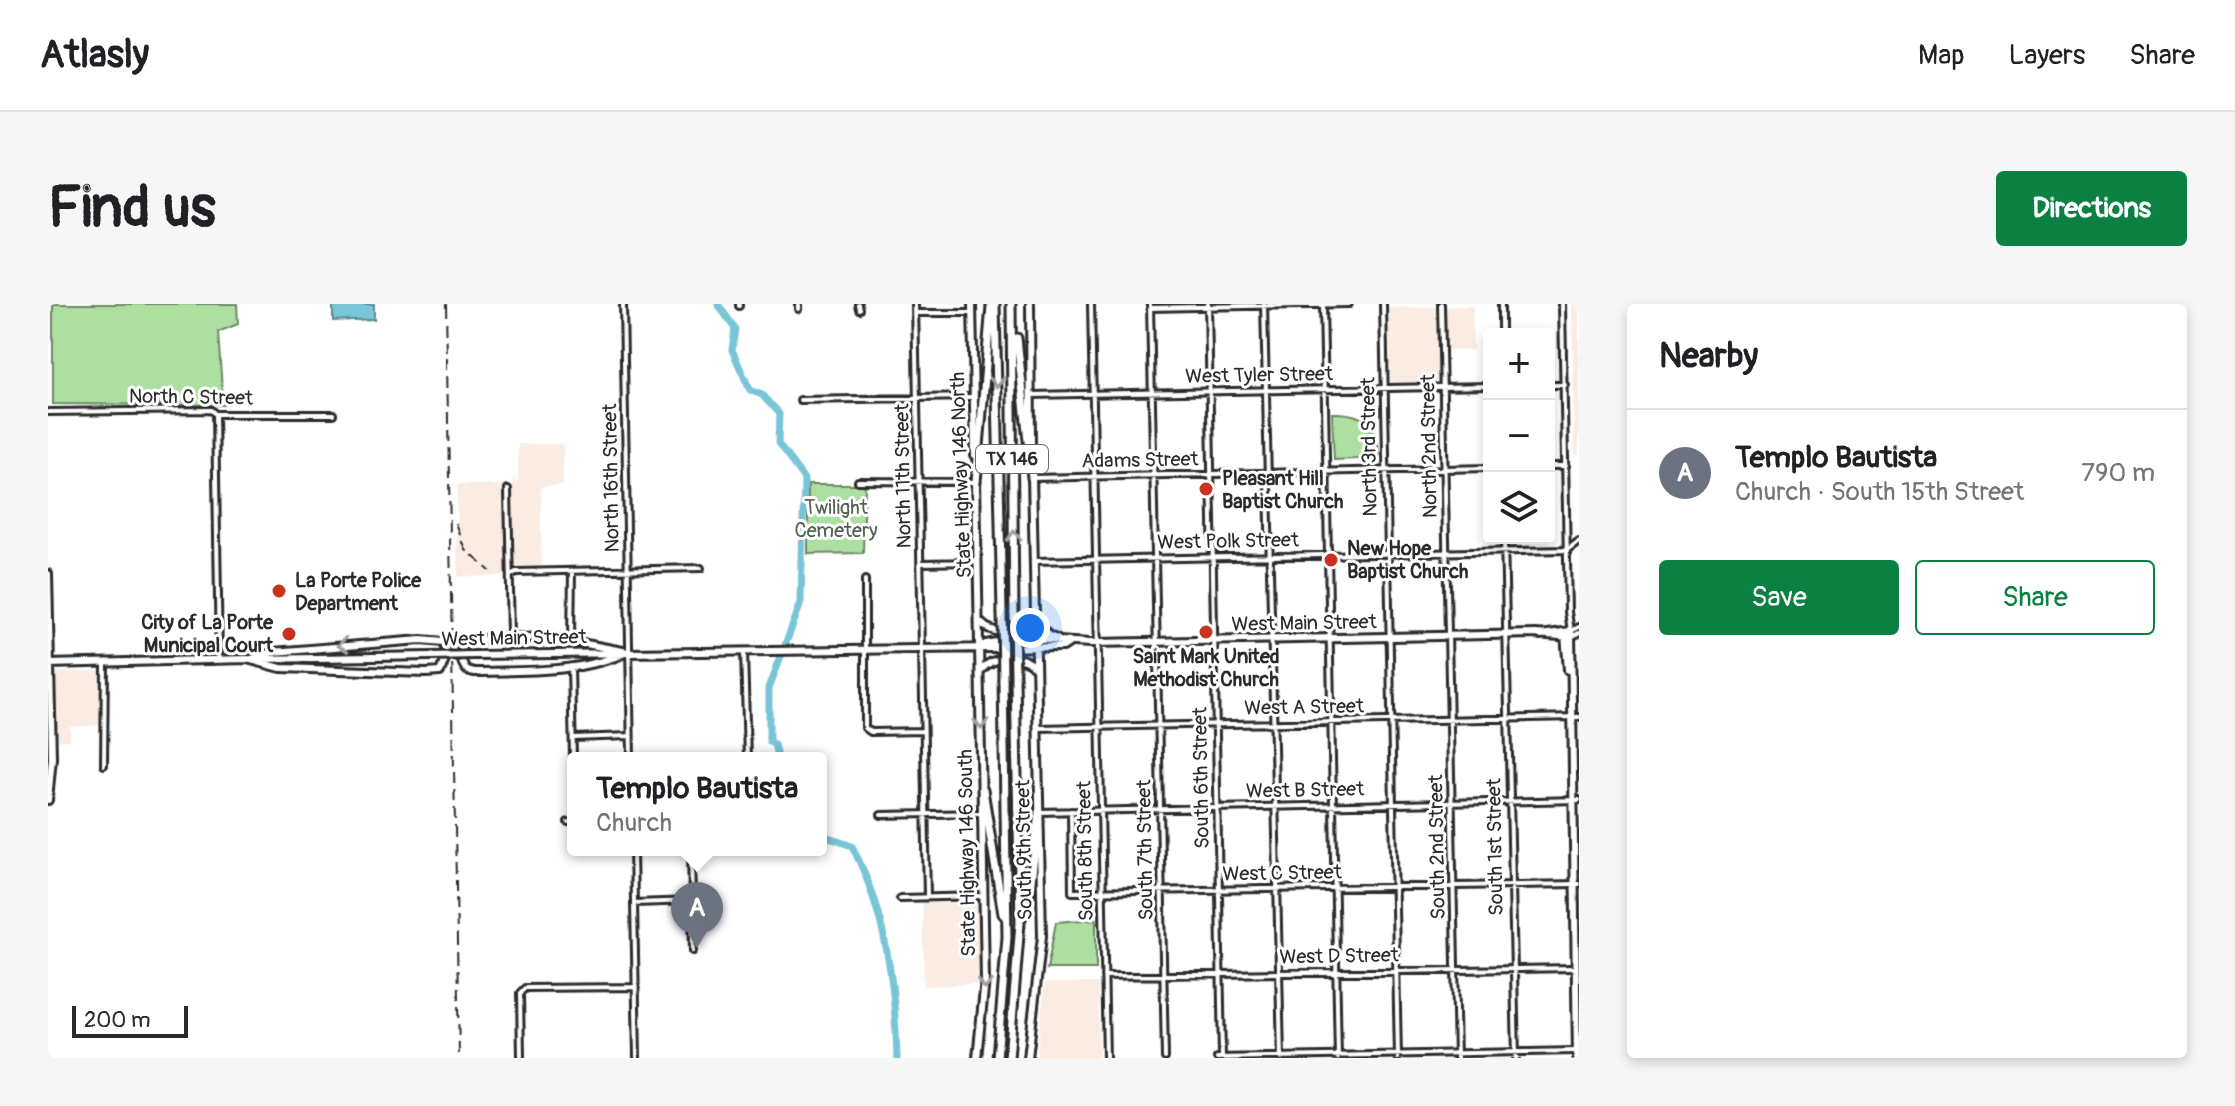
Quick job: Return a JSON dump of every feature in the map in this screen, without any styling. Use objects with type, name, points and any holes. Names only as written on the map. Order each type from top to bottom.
[{"type":"highway","points":[[976,482],[993,304]]},
{"type":"highway","name":"TX 146","points":[[993,304],[1007,937],[997,1058]]},
{"type":"highway","points":[[1012,304],[1032,478]]},
{"type":"highway","name":"TX 146","points":[[1009,1058],[1020,923],[1012,304]]},
{"type":"highway","points":[[983,790],[1007,937]]},
{"type":"highway","points":[[1020,923],[1030,890],[1039,812]]},
{"type":"main road","name":"State Highway 146 North","points":[[972,304],[980,646]]},
{"type":"main road","name":"South 9th Street","points":[[1028,1058],[1042,936],[1030,304]]},
{"type":"main road","points":[[48,574],[48,797]]},
{"type":"main road","points":[[981,623],[991,630],[1021,630],[1034,620],[1049,636],[1069,643]]},
{"type":"main road","name":"West Main Street","points":[[49,664],[1035,644],[1063,647],[1069,643],[1572,633]]},
{"type":"main road","points":[[1572,633],[1569,674],[1575,800],[1576,1054]]},
{"type":"main road","points":[[511,637],[571,640],[628,652],[610,660],[571,667],[474,672],[463,666],[462,647],[466,640],[511,637]]},
{"type":"main road","points":[[421,640],[443,642],[447,654],[440,672],[426,673],[281,668],[249,659],[273,652],[421,640]]},
{"type":"main road","name":"State Highway 146 South","points":[[977,1058],[985,980],[980,646]]},
{"type":"main road","points":[[981,670],[993,659],[1023,659],[1035,670]]},
{"type":"street","name":"North 16th Street","points":[[623,304],[631,752]]},
{"type":"street","name":"North 11th Street","points":[[915,304],[927,896]]},
{"type":"street","name":"South 8th Street","points":[[1091,304],[1106,1058]]},
{"type":"street","points":[[1323,304],[1338,1057]]},
{"type":"street","points":[[1150,306],[1349,304]]},
{"type":"street","name":"North 3rd Street","points":[[1383,304],[1398,1056]]},
{"type":"street","name":"North 2nd Street","points":[[1441,304],[1449,636]]},
{"type":"street","points":[[1501,304],[1501,328]]},
{"type":"street","points":[[1562,304],[1568,612],[1572,633]]},
{"type":"street","points":[[1264,305],[1281,1057]]},
{"type":"street","name":"South 7th Street","points":[[1150,306],[1165,1058]]},
{"type":"street","name":"South 6th Street","points":[[1208,306],[1221,1058]]},
{"type":"street","points":[[915,313],[972,313]]},
{"type":"street","points":[[1555,385],[1565,385]]},
{"type":"street","name":"West Tyler Street","points":[[1031,395],[1483,386]]},
{"type":"street","points":[[800,400],[975,397]]},
{"type":"street","name":"North C Street","points":[[48,412],[211,410],[215,414],[333,414]]},
{"type":"street","points":[[215,414],[219,659]]},
{"type":"street","points":[[1555,466],[1566,466]]},
{"type":"street","name":"Adams Street","points":[[1032,478],[1483,468]]},
{"type":"street","points":[[858,481],[919,479],[976,482]]},
{"type":"street","points":[[508,489],[511,637]]},
{"type":"street","points":[[1567,550],[1579,541]]},
{"type":"street","name":"South 1st Street","points":[[1504,544],[1516,1055]]},
{"type":"street","name":"West Polk Street","points":[[1033,561],[1567,550]]},
{"type":"street","points":[[921,563],[979,562]]},
{"type":"street","points":[[511,575],[701,568]]},
{"type":"street","points":[[571,640],[572,571]]},
{"type":"street","points":[[865,580],[867,730],[923,731]]},
{"type":"street","name":"South 2nd Street","points":[[1449,636],[1457,1055]]},
{"type":"street","points":[[744,650],[747,752]]},
{"type":"street","points":[[104,765],[105,662]]},
{"type":"street","points":[[571,667],[573,752]]},
{"type":"street","name":"West A Street","points":[[1038,728],[1579,717]]},
{"type":"street","points":[[573,738],[631,736]]},
{"type":"street","name":"West B Street","points":[[1039,812],[1575,800]]},
{"type":"street","name":"West C Street","points":[[1071,811],[1072,892],[1576,884]]},
{"type":"street","points":[[881,815],[982,813]]},
{"type":"street","points":[[633,856],[637,1058]]},
{"type":"street","points":[[691,856],[693,951]]},
{"type":"street","points":[[900,898],[984,896]]},
{"type":"street","points":[[634,903],[693,901]]},
{"type":"street","name":"West D Street","points":[[1104,976],[1575,968]]},
{"type":"street","points":[[521,1058],[520,993],[525,988],[635,987]]},
{"type":"street","points":[[1221,1058],[1576,1054]]},
{"type":"shaded area","points":[[1572,304],[1579,304],[1579,455],[1574,455]]},
{"type":"shaded area","points":[[1473,306],[1473,350],[1438,350],[1438,382],[1390,383],[1389,308]]},
{"type":"shaded area","points":[[518,444],[563,444],[563,486],[541,487],[541,567],[513,567],[513,481],[518,481]]},
{"type":"shaded area","points":[[457,485],[506,485],[507,576],[458,577]]},
{"type":"shaded area","points":[[99,671],[101,725],[70,727],[70,740],[54,741],[55,672]]},
{"type":"shaded area","points":[[922,901],[979,902],[980,984],[924,986]]},
{"type":"shaded area","points":[[1045,983],[1098,983],[1099,1058],[1036,1058]]},
{"type":"green space","points":[[53,304],[237,304],[238,324],[218,332],[223,405],[53,404]]},
{"type":"green space","points":[[1332,413],[1353,415],[1368,423],[1376,437],[1379,458],[1334,460]]},
{"type":"green space","name":"Twilight Cemetery","points":[[808,484],[865,484],[863,553],[808,554]]},
{"type":"green space","points":[[1096,919],[1096,969],[1047,969],[1056,922]]},
{"type":"water","points":[[333,304],[374,304],[374,319],[333,321]]},
{"type":"waterway","points":[[718,304],[735,329],[732,350],[750,390],[762,395],[779,414],[778,444],[804,479],[801,603],[769,688],[769,742],[774,744],[776,752]]},
{"type":"waterway","points":[[827,837],[852,846],[873,897],[891,976],[897,1058]]},
{"type":"railway","points":[[446,304],[459,1058]]},
{"type":"railway","points":[[456,524],[466,550],[490,571]]},
{"type":"place","name":"Pleasant Hill Baptist Church","points":[[1206,489]]},
{"type":"place","name":"New Hope Baptist Church","points":[[1331,560]]},
{"type":"place","name":"La Porte Police Department","points":[[279,591]]},
{"type":"place","name":"Saint Mark United Methodist Church","points":[[1206,632]]},
{"type":"place","name":"City of La Porte Municipal Court","points":[[289,634]]},
{"type":"place","name":"Templo Bautista","points":[[697,948]]}]
